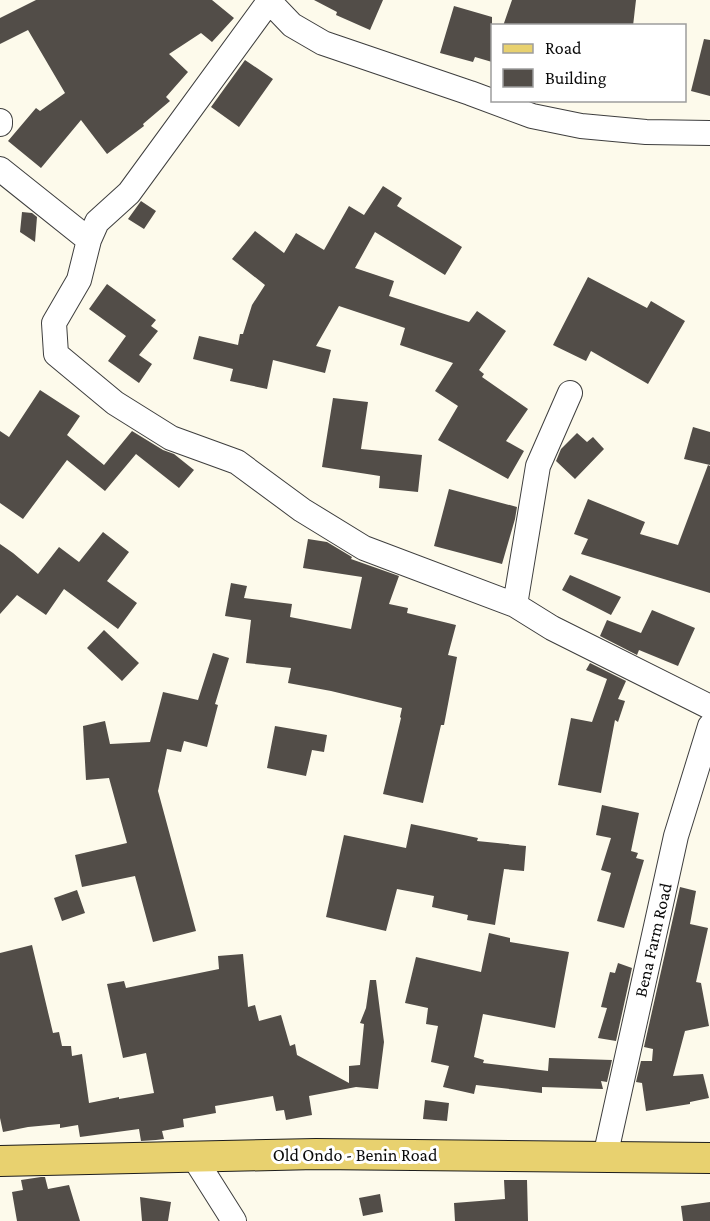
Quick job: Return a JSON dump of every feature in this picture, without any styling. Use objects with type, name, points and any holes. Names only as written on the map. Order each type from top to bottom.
[{"type":"main road","name":"Old Ondo - Benin Road","points":[[0,1161],[316,1154],[710,1158]]},
{"type":"street","points":[[491,101],[323,43],[292,25],[269,0],[129,193],[97,222],[89,240],[79,280],[54,323],[56,354],[115,403],[171,438],[237,462],[302,510],[364,548],[515,605],[552,628],[710,707]]},
{"type":"street","points":[[494,102],[532,116],[581,126],[646,132],[710,134]]},
{"type":"street","points":[[0,169],[89,240]]},
{"type":"street","points":[[515,605],[537,466],[570,393]]},
{"type":"street","name":"Bena Farm Road","points":[[605,1157],[676,836],[710,726]]},
{"type":"street","points":[[193,1156],[234,1221]]},
{"type":"building","points":[[36,0],[212,0],[234,18],[212,42],[201,33],[169,54],[188,72],[166,97],[170,101],[143,124],[144,126],[107,154],[81,120],[41,168],[8,141],[36,108],[40,111],[65,93],[28,30],[0,44],[0,18]]},
{"type":"building","points":[[314,0],[383,0],[370,30],[336,15],[337,12]]},
{"type":"building","points":[[512,0],[636,0],[633,24],[504,24]]},
{"type":"building","points":[[454,6],[492,17],[491,62],[475,57],[473,62],[440,53]]},
{"type":"building","points":[[704,39],[710,40],[710,96],[691,91]]},
{"type":"building","points":[[245,60],[273,79],[239,127],[211,107]]},
{"type":"building","points":[[383,186],[402,198],[397,206],[462,247],[445,275],[375,232],[355,268],[394,281],[389,296],[469,322],[477,311],[506,331],[479,370],[484,374],[482,377],[528,409],[506,441],[524,451],[508,479],[438,440],[458,406],[435,391],[453,363],[400,345],[405,328],[339,306],[316,346],[331,350],[325,373],[273,360],[267,389],[230,381],[233,369],[193,359],[199,336],[238,345],[252,305],[265,285],[232,259],[255,231],[284,253],[296,233],[324,250],[349,206],[364,215]]},
{"type":"building","points":[[141,201],[156,211],[144,229],[128,219]]},
{"type":"building","points":[[22,212],[32,213],[37,217],[35,242],[20,232]]},
{"type":"building","points":[[588,277],[647,308],[651,301],[685,321],[648,384],[591,351],[586,361],[553,345]]},
{"type":"building","points":[[107,284],[156,320],[151,326],[158,331],[139,355],[152,364],[139,383],[108,361],[126,336],[89,309]]},
{"type":"building","points":[[40,390],[80,416],[67,435],[104,465],[132,431],[174,454],[194,470],[179,488],[136,454],[105,491],[67,460],[23,519],[0,503],[0,431],[9,437]]},
{"type":"building","points":[[333,398],[368,402],[361,449],[422,455],[418,492],[379,488],[380,476],[322,467]]},
{"type":"building","points":[[693,427],[710,432],[710,465],[684,459]]},
{"type":"building","points":[[577,433],[587,442],[593,437],[604,449],[575,479],[556,461],[561,449]]},
{"type":"building","points":[[708,465],[710,466],[710,593],[581,554],[588,539],[574,534],[588,499],[645,522],[640,534],[678,545]]},
{"type":"building","points":[[449,489],[517,507],[502,564],[434,546]]},
{"type":"building","points":[[103,532],[129,552],[107,581],[137,603],[118,629],[64,589],[46,615],[17,595],[0,614],[0,544],[38,574],[59,547],[79,562]]},
{"type":"building","points":[[308,539],[327,542],[352,557],[351,559],[399,576],[389,604],[408,608],[407,613],[456,625],[448,655],[457,657],[444,725],[441,725],[423,803],[383,794],[402,708],[288,683],[291,668],[246,663],[251,620],[225,616],[231,583],[247,586],[244,598],[292,604],[290,617],[351,629],[362,577],[303,568]]},
{"type":"building","points":[[570,575],[621,597],[611,615],[562,590]]},
{"type":"building","points":[[652,610],[695,628],[678,666],[639,650],[637,655],[600,636],[607,620],[641,633]]},
{"type":"building","points":[[104,630],[139,663],[122,681],[87,648]]},
{"type":"building","points":[[213,653],[229,658],[215,704],[218,705],[207,747],[184,741],[181,752],[167,749],[158,791],[196,931],[153,942],[135,876],[82,887],[75,855],[127,843],[109,778],[86,780],[83,726],[105,721],[110,744],[150,742],[163,692],[198,700]]},
{"type":"building","points":[[590,663],[626,681],[618,699],[625,701],[618,722],[615,720],[601,793],[558,785],[571,718],[592,722],[607,679],[586,670]]},
{"type":"building","points":[[275,726],[327,735],[324,752],[312,750],[306,776],[267,768]]},
{"type":"building","points":[[602,805],[639,813],[631,851],[638,853],[636,858],[644,860],[624,928],[597,921],[611,873],[601,870],[611,838],[596,835]]},
{"type":"building","points":[[411,824],[478,838],[477,841],[526,846],[524,871],[504,869],[495,925],[467,920],[468,915],[432,907],[434,896],[397,889],[386,931],[326,917],[344,835],[406,848]]},
{"type":"building","points":[[680,887],[696,891],[690,924],[708,928],[696,982],[701,983],[709,1026],[685,1031],[673,1076],[703,1074],[709,1098],[690,1102],[690,1104],[646,1111],[642,1083],[636,1082],[641,1061],[652,1061],[653,1049],[644,1047]]},
{"type":"building","points":[[77,890],[85,913],[62,921],[54,898]]},
{"type":"building","points":[[489,933],[510,938],[510,942],[569,952],[555,1028],[483,1014],[474,1057],[484,1060],[483,1063],[548,1071],[549,1058],[612,1060],[607,1082],[601,1081],[603,1089],[542,1087],[542,1093],[476,1085],[474,1094],[443,1087],[449,1066],[431,1062],[438,1026],[426,1024],[428,1008],[405,1003],[416,957],[481,972]]},
{"type":"building","points":[[32,945],[53,1033],[59,1032],[62,1046],[71,1046],[72,1056],[82,1054],[89,1103],[154,1093],[146,1053],[123,1058],[107,984],[124,981],[126,988],[219,969],[218,956],[243,954],[248,1007],[255,1005],[259,1021],[281,1015],[290,1046],[295,1044],[297,1055],[349,1083],[349,1066],[360,1065],[364,1024],[360,1023],[366,1008],[370,980],[376,980],[384,1042],[378,1089],[356,1087],[309,1096],[312,1115],[286,1120],[284,1110],[276,1111],[273,1096],[215,1106],[216,1113],[183,1119],[184,1127],[162,1131],[164,1139],[156,1140],[141,1141],[139,1129],[80,1137],[78,1125],[60,1128],[60,1124],[3,1132],[0,1118],[0,953]]},
{"type":"building","points":[[618,963],[632,968],[616,1041],[598,1038],[607,1008],[601,1007],[610,972],[615,973]]},
{"type":"building","points":[[425,1100],[449,1103],[447,1121],[423,1119]]},
{"type":"building","points":[[45,1177],[48,1189],[69,1185],[80,1221],[17,1221],[12,1192],[23,1190],[21,1180]]},
{"type":"building","points":[[504,1180],[527,1180],[528,1221],[455,1221],[454,1203],[505,1199]]},
{"type":"building","points":[[380,1194],[383,1212],[363,1216],[359,1198]]},
{"type":"building","points":[[140,1197],[171,1202],[168,1221],[142,1221]]},
{"type":"building","points":[[710,1202],[710,1221],[683,1221],[681,1206]]}]
